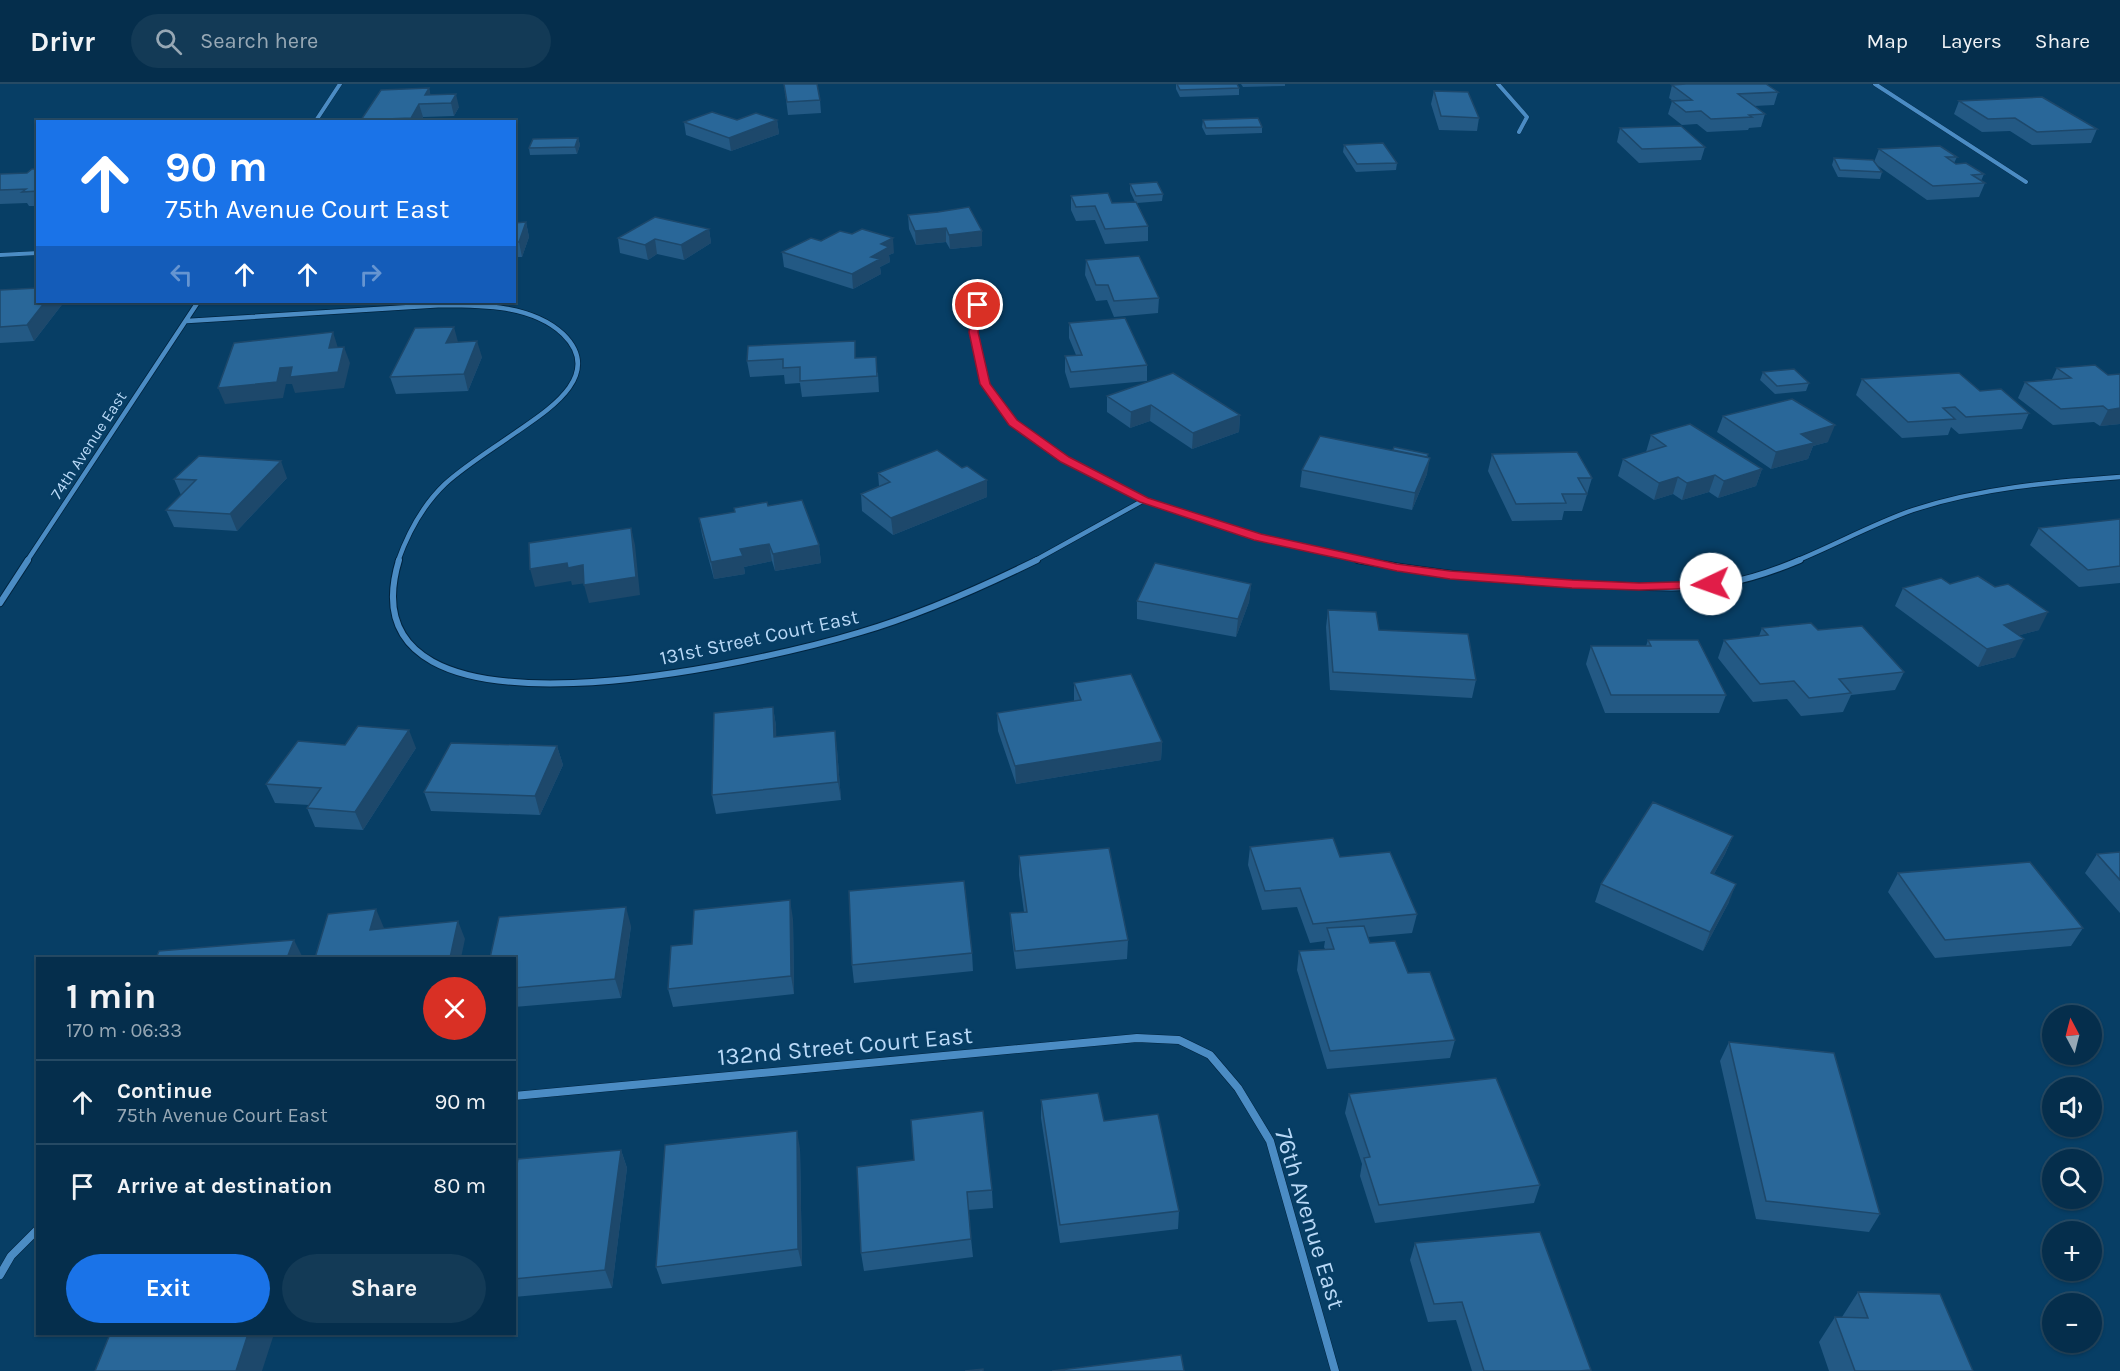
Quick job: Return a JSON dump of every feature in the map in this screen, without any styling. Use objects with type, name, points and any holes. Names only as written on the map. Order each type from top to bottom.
[{"type":"street","points":[[316,120],[340,84]]},
{"type":"street","points":[[1498,84],[1527,117],[1519,132]]},
{"type":"street","points":[[1875,84],[2026,182]]},
{"type":"street","points":[[0,255],[36,253]]},
{"type":"street","name":"74th Avenue East","points":[[0,603],[197,303]]},
{"type":"street","name":"131st Street Court East","points":[[187,321],[442,305],[478,305],[506,308],[536,316],[563,333],[578,352],[580,366],[567,393],[556,404],[461,471],[435,495],[418,519],[395,565],[390,603],[395,624],[410,644],[431,662],[459,674],[531,684],[585,683],[671,672],[774,654],[856,633],[931,608],[1005,576],[1094,530],[1144,500]]},
{"type":"street","points":[[978,305],[974,332],[985,384],[1013,422],[1065,460],[1144,500],[1258,537],[1397,567],[1450,575],[1572,584],[1695,586],[1728,583],[1765,573],[1815,554],[1910,511],[2010,488],[2120,477]]},
{"type":"street","name":"132nd Street Court East","points":[[516,1096],[1137,1038],[1179,1040]]},
{"type":"street","name":"76th Avenue East","points":[[1179,1040],[1210,1055],[1238,1088],[1270,1141],[1335,1371]]},
{"type":"street","points":[[0,1275],[11,1256],[36,1231]]},
{"type":"building","points":[[784,84],[817,84],[820,100],[787,102]]},
{"type":"building","points":[[1177,84],[1237,84],[1239,88],[1180,90]]},
{"type":"building","points":[[1766,84],[1778,92],[1738,94],[1765,114],[1711,119],[1701,111],[1686,112],[1672,101],[1692,100],[1672,85]]},
{"type":"building","points":[[429,88],[425,95],[456,94],[451,103],[419,104],[411,118],[361,120],[381,90]]},
{"type":"building","points":[[1434,91],[1468,92],[1479,118],[1441,116]]},
{"type":"building","points":[[2042,97],[2097,129],[2037,132],[2015,118],[1988,119],[1959,101]]},
{"type":"building","points":[[712,112],[737,120],[756,113],[777,120],[729,138],[684,122]]},
{"type":"building","points":[[1258,118],[1262,127],[1206,128],[1203,120]]},
{"type":"building","points":[[1681,126],[1705,147],[1642,149],[1620,128]]},
{"type":"building","points":[[578,138],[575,147],[529,148],[533,139]]},
{"type":"building","points":[[1383,143],[1397,163],[1357,164],[1344,145]]},
{"type":"building","points":[[1940,146],[1957,157],[1946,157],[1956,164],[1966,163],[1984,174],[1972,175],[1985,183],[1933,186],[1879,149]]},
{"type":"building","points":[[1834,158],[1873,160],[1882,172],[1840,170]]},
{"type":"building","points":[[36,169],[36,191],[22,192],[26,189],[0,190],[0,174],[27,173]]},
{"type":"building","points":[[1157,182],[1163,194],[1136,196],[1130,184]]},
{"type":"building","points":[[1108,193],[1112,203],[1136,202],[1148,226],[1105,229],[1095,206],[1076,207],[1071,196]]},
{"type":"building","points":[[969,207],[982,231],[949,235],[946,228],[915,231],[908,215],[938,212]]},
{"type":"building","points":[[655,217],[709,229],[681,245],[655,239],[645,245],[618,238]]},
{"type":"building","points":[[526,222],[519,242],[516,242],[516,223]]},
{"type":"building","points":[[862,229],[893,238],[881,244],[889,247],[871,257],[880,259],[852,274],[782,252],[811,238],[821,241],[840,231],[852,234]]},
{"type":"building","points":[[1139,256],[1159,298],[1114,301],[1108,285],[1096,285],[1086,260]]},
{"type":"building","points":[[36,288],[36,303],[44,303],[27,325],[0,327],[0,290]]},
{"type":"building","points":[[1125,318],[1147,365],[1071,372],[1065,356],[1082,355],[1069,323]]},
{"type":"building","points":[[454,327],[446,343],[477,341],[464,374],[390,377],[415,328]]},
{"type":"building","points":[[333,332],[329,348],[344,347],[338,372],[290,377],[292,367],[280,368],[277,382],[218,388],[234,343]]},
{"type":"building","points":[[855,341],[855,358],[876,357],[877,376],[800,381],[800,367],[783,368],[783,359],[747,361],[748,346]]},
{"type":"building","points":[[2095,365],[2108,375],[2120,374],[2120,408],[2108,410],[2103,406],[2061,409],[2025,382],[2071,378],[2057,368]]},
{"type":"building","points":[[1794,369],[1809,383],[1777,386],[1763,372]]},
{"type":"building","points":[[1173,373],[1240,415],[1193,433],[1151,405],[1131,412],[1107,396]]},
{"type":"building","points":[[1959,373],[1980,391],[2001,389],[2029,413],[1966,417],[1955,407],[1943,408],[1955,419],[1908,422],[1862,379]]},
{"type":"building","points":[[1792,399],[1835,425],[1801,434],[1814,443],[1776,452],[1723,416]]},
{"type":"building","points":[[1690,424],[1762,469],[1724,481],[1715,475],[1687,483],[1678,477],[1659,483],[1623,459],[1666,446],[1651,435]]},
{"type":"building","points":[[1320,436],[1430,458],[1415,493],[1302,470]]},
{"type":"building","points":[[1394,447],[1428,454],[1427,457],[1393,450]]},
{"type":"building","points":[[937,450],[962,468],[967,466],[987,480],[891,518],[861,494],[890,482],[878,473]]},
{"type":"building","points":[[1577,452],[1592,478],[1578,478],[1587,494],[1562,494],[1566,503],[1516,504],[1492,454]]},
{"type":"building","points":[[199,456],[281,461],[230,514],[166,510],[196,480],[174,479]]},
{"type":"building","points":[[802,500],[819,545],[773,554],[769,544],[740,549],[743,556],[711,562],[699,518],[735,512],[734,508],[767,502],[768,506]]},
{"type":"building","points":[[2120,519],[2120,566],[2088,570],[2039,528]]},
{"type":"building","points":[[631,528],[636,577],[584,585],[583,565],[568,568],[567,563],[530,569],[529,543]]},
{"type":"building","points":[[1155,563],[1251,584],[1238,619],[1137,601]]},
{"type":"building","points":[[1978,576],[1995,587],[2008,584],[2048,612],[2004,625],[2024,639],[1987,649],[1903,588],[1941,578],[1950,584]]},
{"type":"building","points":[[1328,610],[1376,612],[1379,630],[1468,634],[1476,680],[1333,672]]},
{"type":"building","points":[[1811,623],[1818,630],[1862,626],[1904,672],[1839,679],[1851,693],[1809,698],[1794,681],[1760,684],[1724,640],[1768,635],[1762,628]]},
{"type":"building","points":[[1648,640],[1698,640],[1726,695],[1611,695],[1591,646],[1651,646]]},
{"type":"building","points":[[1131,674],[1162,742],[1015,766],[997,713],[1081,700],[1074,683]]},
{"type":"building","points":[[773,707],[774,737],[835,731],[838,782],[712,795],[714,713]]},
{"type":"building","points":[[358,726],[409,730],[355,812],[307,808],[321,788],[266,784],[298,741],[345,745]]},
{"type":"building","points":[[451,743],[557,746],[535,796],[424,792]]},
{"type":"building","points":[[1653,802],[1733,836],[1711,873],[1736,884],[1710,932],[1601,884]]},
{"type":"building","points":[[1333,838],[1340,857],[1390,852],[1417,914],[1313,924],[1300,888],[1265,891],[1250,847]]},
{"type":"building","points":[[1109,848],[1128,940],[1015,951],[1010,913],[1027,912],[1019,856]]},
{"type":"building","points":[[2120,852],[2120,880],[2097,854]]},
{"type":"building","points":[[2030,862],[2083,928],[1945,940],[1898,873]]},
{"type":"building","points":[[964,881],[972,953],[852,965],[849,891]]},
{"type":"building","points":[[790,900],[791,976],[668,989],[671,946],[692,944],[694,910]]},
{"type":"building","points":[[626,907],[615,979],[516,988],[516,957],[490,957],[499,917]]},
{"type":"building","points":[[376,909],[370,930],[458,921],[450,957],[315,957],[328,914]]},
{"type":"building","points":[[1364,926],[1370,943],[1395,941],[1408,973],[1430,972],[1455,1040],[1330,1051],[1299,951],[1334,949],[1327,928]]},
{"type":"building","points":[[294,940],[287,957],[156,957],[159,951]]},
{"type":"building","points":[[1729,1042],[1834,1053],[1880,1214],[1766,1201]]},
{"type":"building","points":[[1496,1078],[1540,1185],[1379,1205],[1364,1158],[1370,1157],[1349,1094]]},
{"type":"building","points":[[1098,1093],[1104,1121],[1158,1114],[1179,1211],[1060,1225],[1041,1100]]},
{"type":"building","points":[[983,1111],[992,1190],[967,1192],[971,1239],[861,1253],[857,1167],[914,1160],[911,1120]]},
{"type":"building","points":[[797,1131],[798,1249],[656,1267],[665,1145]]},
{"type":"building","points":[[621,1150],[605,1270],[516,1279],[516,1170],[518,1159]]},
{"type":"building","points":[[1540,1232],[1591,1370],[1484,1371],[1462,1302],[1434,1304],[1415,1243]]},
{"type":"building","points":[[1858,1292],[1940,1294],[1973,1371],[1855,1371],[1835,1317],[1868,1318]]},
{"type":"building","points":[[110,1335],[248,1335],[236,1371],[95,1371]]},
{"type":"building","points":[[1181,1355],[1184,1371],[1052,1371]]},
{"type":"route","points":[[978,305],[974,332],[985,384],[1013,422],[1037,442],[1065,460],[1144,500],[1258,537],[1327,554],[1450,575],[1572,584],[1695,586],[1711,584]]}]
